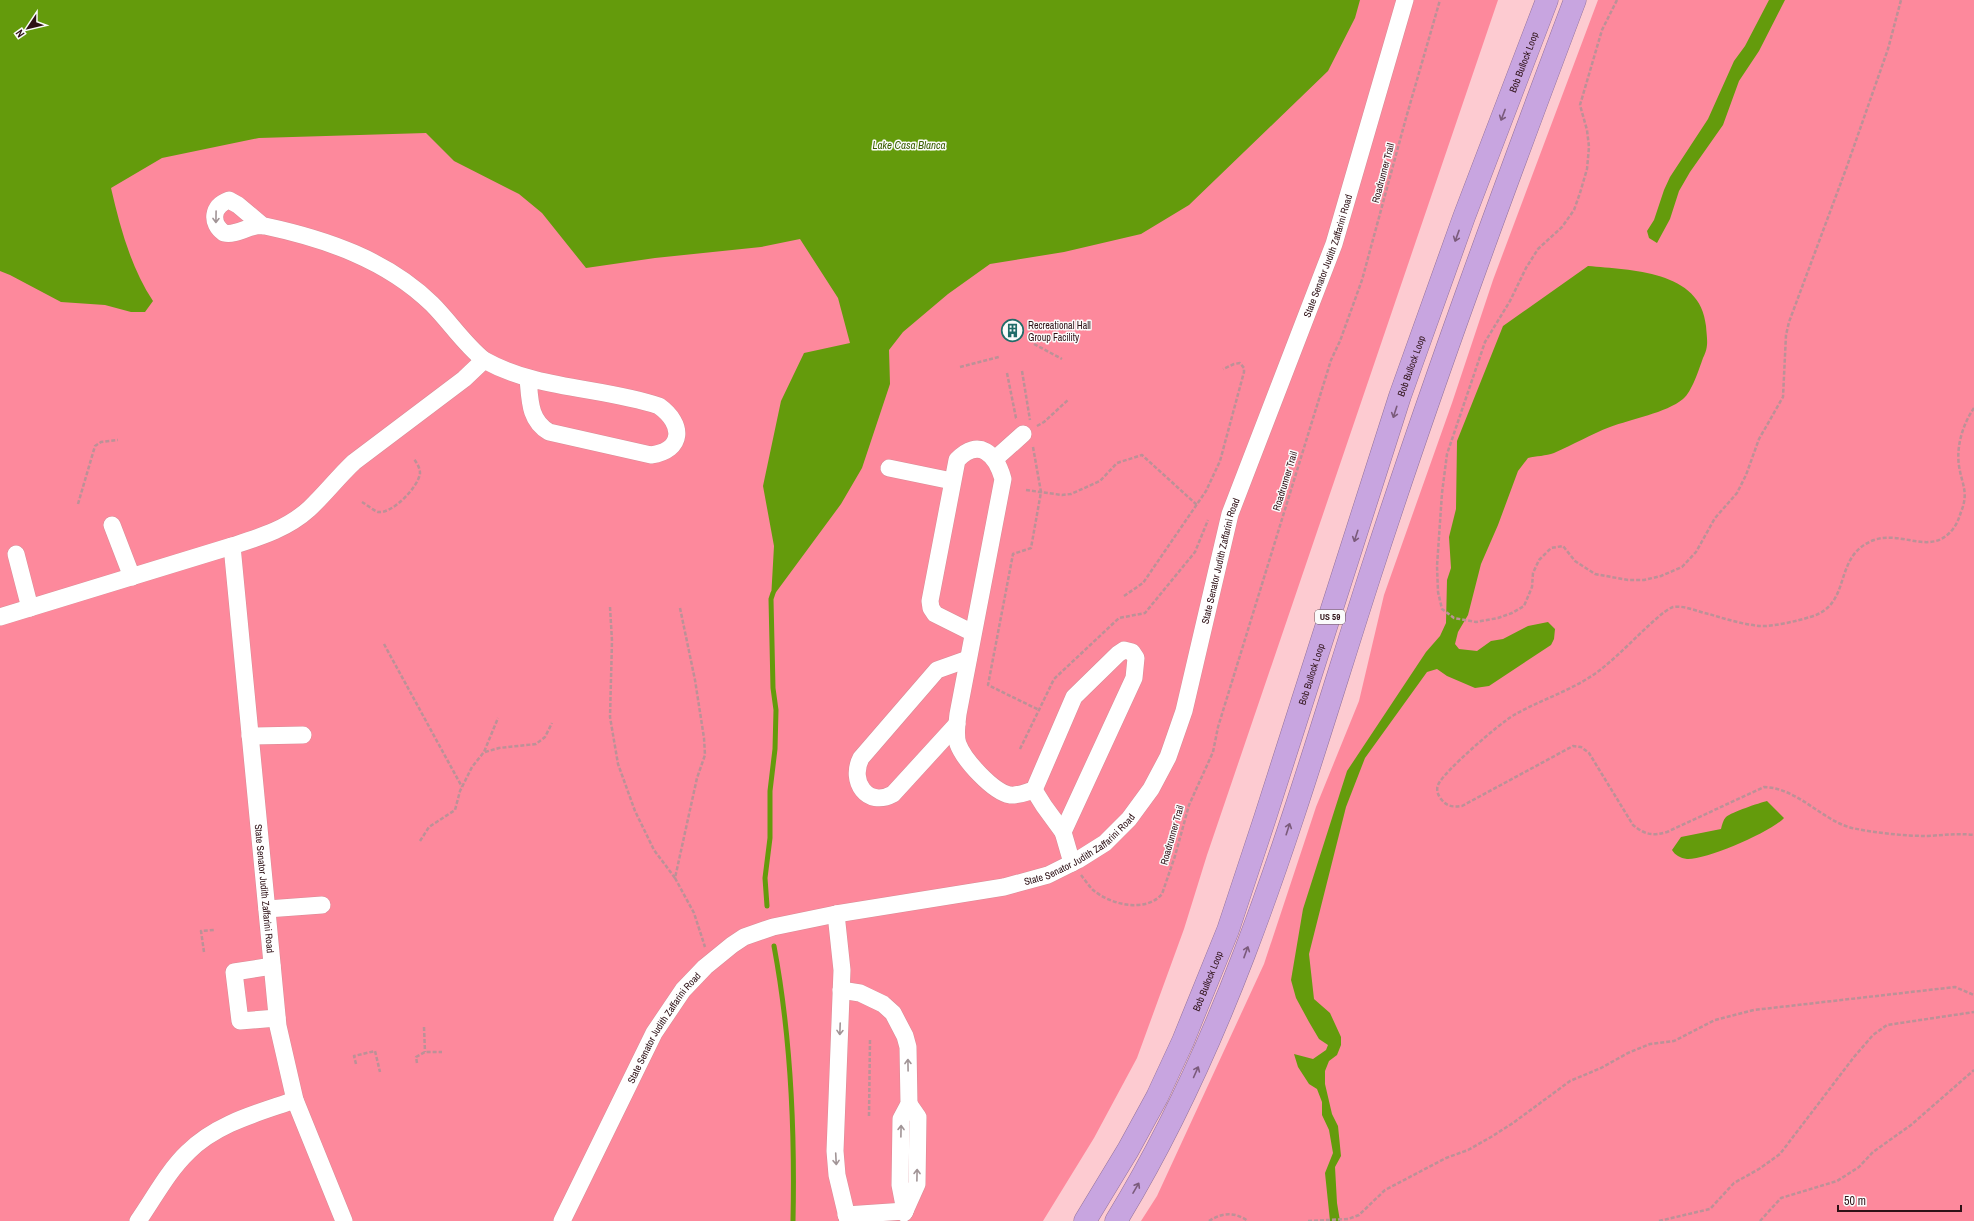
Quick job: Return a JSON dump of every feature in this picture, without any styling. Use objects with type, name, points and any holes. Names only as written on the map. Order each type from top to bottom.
[{"type":"highway","name":"Bob Bullock Loop","points":[[1085,1221],[1128,1150],[1157,1097],[1183,1041],[1228,930],[1400,396],[1464,217],[1547,0]]},
{"type":"highway","name":"US 59","points":[[1116,1221],[1165,1138],[1239,970],[1284,843],[1448,342],[1575,0]]},
{"type":"street","name":"State Senator Judith Zaffarini Road","points":[[562,1221],[644,1051],[663,1018],[683,990],[720,954],[744,937],[773,927],[836,914],[1017,884],[1075,866],[1105,843],[1129,819],[1151,789],[1168,757],[1189,693],[1230,514],[1334,244],[1405,0]]},
{"type":"street","points":[[263,226],[323,242],[354,253],[390,271],[432,304],[468,345],[484,360],[528,378],[660,406],[670,414],[677,433],[677,439],[670,449],[651,455],[550,432],[538,424],[534,418],[530,402],[528,378]]},
{"type":"street","points":[[0,617],[273,532],[298,518],[309,509],[341,473],[464,379],[484,360]]},
{"type":"street","points":[[995,459],[1027,429]]},
{"type":"street","points":[[973,634],[934,614],[930,601],[957,460],[964,452],[974,448],[984,450],[995,459],[1003,479],[957,724],[958,743],[961,750],[992,786],[1010,795],[1022,794],[1034,790],[1077,693],[1124,650],[1132,652],[1136,658],[1134,678],[1063,832]]},
{"type":"street","points":[[889,468],[952,481]]},
{"type":"street","points":[[112,525],[132,577]]},
{"type":"street","name":"State Senator Judith Zaffarini Road","points":[[232,546],[277,1018],[283,1052],[295,1100],[344,1221]]},
{"type":"street","points":[[16,554],[30,608]]},
{"type":"street","points":[[957,724],[893,794],[887,797],[877,798],[866,794],[860,786],[856,775],[861,758],[937,670],[968,659]]},
{"type":"street","points":[[250,736],[303,735]]},
{"type":"street","points":[[1034,790],[1063,832],[1075,866]]},
{"type":"street","points":[[267,909],[322,905]]},
{"type":"street","points":[[836,914],[842,970],[841,990],[835,1150],[837,1175],[847,1218],[903,1216],[900,1185],[901,1119],[909,1104],[908,1047],[900,1024],[893,1013],[877,1000],[860,993],[841,990]]},
{"type":"street","points":[[272,966],[234,972],[240,1021],[277,1018]]},
{"type":"street","points":[[138,1221],[172,1171],[196,1144],[228,1124],[295,1100]]},
{"type":"path","name":"Roadrunner Trail","points":[[1075,866],[1093,890],[1109,898],[1137,906],[1148,904],[1158,898],[1167,880],[1189,805],[1213,752],[1218,727],[1331,360],[1340,341],[1362,280],[1440,0]]},
{"type":"path","points":[[1617,0],[1602,30],[1580,105],[1587,130],[1589,147],[1588,169],[1576,204],[1562,227],[1538,249],[1526,268],[1510,301],[1486,342],[1447,454],[1442,493],[1437,566],[1438,592],[1442,609],[1454,618],[1476,622],[1498,618],[1512,613],[1524,606],[1532,587],[1533,573],[1539,560],[1551,548],[1563,546],[1575,561],[1595,574],[1628,580],[1644,580],[1661,576],[1682,567],[1696,552],[1715,518],[1737,493],[1746,475],[1759,438],[1782,397],[1786,335],[1789,322],[1884,62],[1896,23],[1901,0]]},
{"type":"path","points":[[1034,344],[1062,359]]},
{"type":"path","points":[[960,367],[999,358]]},
{"type":"path","points":[[1124,596],[1143,583],[1206,491],[1220,460],[1244,372],[1240,363],[1223,369]]},
{"type":"path","points":[[1022,371],[1027,429],[1041,492],[1031,548],[1013,554],[988,685],[1039,710]]},
{"type":"path","points":[[1008,373],[1016,418],[1027,429]]},
{"type":"path","points":[[1027,429],[1044,422],[1069,399]]},
{"type":"path","points":[[1974,408],[1961,434],[1959,448],[1959,465],[1964,481],[1966,502],[1955,528],[1947,536],[1931,543],[1886,538],[1875,540],[1864,546],[1854,552],[1848,563],[1831,607],[1824,612],[1810,617],[1761,626],[1736,622],[1688,608],[1674,607],[1662,613],[1600,670],[1579,684],[1512,716],[1493,730],[1448,772],[1438,784],[1437,792],[1439,798],[1446,804],[1452,807],[1462,806],[1574,746],[1581,747],[1589,753],[1633,825],[1642,833],[1654,835],[1668,832],[1764,787],[1774,788],[1784,792],[1803,801],[1838,823],[1853,828],[1910,835],[1959,833],[1974,835]]},
{"type":"path","points":[[78,504],[95,446],[101,442],[118,440]]},
{"type":"path","points":[[1026,490],[1062,495],[1071,494],[1100,481],[1117,463],[1142,455],[1196,505]]},
{"type":"path","points":[[362,502],[379,512],[388,510],[403,501],[420,473],[414,459]]},
{"type":"path","points":[[1020,749],[1054,679],[1119,618],[1145,613],[1195,552],[1208,520]]},
{"type":"path","points":[[610,607],[612,640],[610,717],[618,764],[635,811],[654,850],[676,878],[694,913],[705,946]]},
{"type":"path","points":[[676,878],[697,778],[704,755],[696,688],[680,608]]},
{"type":"path","points":[[384,644],[462,788]]},
{"type":"path","points":[[420,841],[429,827],[454,810],[462,788],[472,768],[484,752],[498,718]]},
{"type":"path","points":[[484,752],[499,748],[536,744],[545,737],[552,723]]},
{"type":"path","points":[[204,952],[201,931],[214,930]]},
{"type":"path","points":[[1308,1221],[1348,1220],[1359,1215],[1386,1190],[1446,1158],[1468,1150],[1491,1137],[1523,1116],[1570,1081],[1601,1068],[1628,1053],[1650,1044],[1674,1040],[1715,1020],[1754,1010],[1955,988],[1974,994]]},
{"type":"path","points":[[1659,1221],[1710,1209],[1734,1183],[1759,1169],[1780,1154],[1854,1057],[1873,1035],[1887,1025],[1974,1012]]},
{"type":"path","points":[[424,1027],[425,1052]]},
{"type":"path","points":[[869,1116],[870,1038]]},
{"type":"path","points":[[356,1064],[354,1056],[375,1052],[380,1072]]},
{"type":"path","points":[[417,1063],[416,1057],[425,1052],[442,1052]]},
{"type":"path","points":[[1760,1221],[1781,1198],[1837,1181],[1859,1167],[1873,1152],[1911,1125],[1974,1070]]},
{"type":"path","points":[[1209,1221],[1227,1214],[1239,1214],[1248,1221]]},
{"type":"shaded area","points":[[0,0],[1498,0],[1207,855],[1184,929],[1137,1058],[1094,1138],[1043,1221],[0,1221]]},
{"type":"shaded area","points":[[1598,0],[1974,0],[1974,1221],[1141,1221],[1157,1196],[1264,964],[1316,807],[1359,701],[1384,595],[1452,403],[1493,280]]},
{"type":"water","name":"Lake Casa Blanca","points":[[0,0],[1360,0],[1355,18],[1328,71],[1189,205],[1141,234],[1064,252],[990,264],[948,294],[903,332],[889,350],[890,384],[862,468],[841,504],[771,599],[774,546],[763,486],[781,401],[804,353],[850,343],[838,298],[800,239],[761,247],[655,258],[586,268],[542,213],[519,194],[454,161],[426,133],[259,138],[162,158],[111,188],[122,232],[132,261],[153,301],[145,312],[131,312],[105,305],[61,302],[0,271]]},
{"type":"water","points":[[1769,0],[1785,0],[1759,51],[1739,81],[1723,125],[1690,172],[1679,191],[1670,219],[1657,243],[1649,238],[1647,231],[1654,220],[1664,190],[1670,177],[1708,119],[1734,61],[1745,46]]},
{"type":"water","points":[[1588,266],[1642,272],[1661,276],[1678,283],[1691,294],[1701,308],[1706,326],[1706,350],[1695,380],[1689,391],[1683,399],[1676,404],[1658,412],[1603,430],[1554,453],[1528,458],[1518,471],[1498,525],[1481,564],[1468,615],[1458,632],[1455,644],[1459,649],[1477,651],[1491,641],[1503,639],[1528,626],[1548,622],[1555,629],[1554,639],[1551,645],[1489,686],[1475,688],[1447,676],[1437,669],[1427,672],[1365,758],[1346,807],[1309,954],[1314,999],[1330,1013],[1341,1037],[1341,1045],[1337,1055],[1329,1061],[1325,1071],[1325,1084],[1332,1114],[1338,1126],[1341,1156],[1335,1167],[1337,1203],[1340,1221],[1330,1221],[1325,1173],[1333,1153],[1329,1130],[1322,1115],[1322,1102],[1317,1089],[1309,1084],[1298,1067],[1294,1054],[1313,1059],[1326,1050],[1328,1045],[1319,1039],[1309,1022],[1296,998],[1291,980],[1303,909],[1347,771],[1426,652],[1440,636],[1446,623],[1447,580],[1451,568],[1449,537],[1456,509],[1457,441],[1503,326]]},
{"type":"water","points":[[1767,801],[1784,818],[1777,824],[1753,837],[1723,850],[1696,858],[1682,858],[1676,855],[1672,850],[1681,837],[1721,829],[1724,820],[1729,815]]},
{"type":"waterway","points":[[767,906],[765,878],[770,838],[770,791],[775,749],[776,710],[773,688],[771,599],[773,593]]},
{"type":"waterway","points":[[774,946],[780,980],[791,1083],[793,1221]]},
{"type":"place","name":"Recreational Hall Group Facility","points":[[1013,331]]}]
